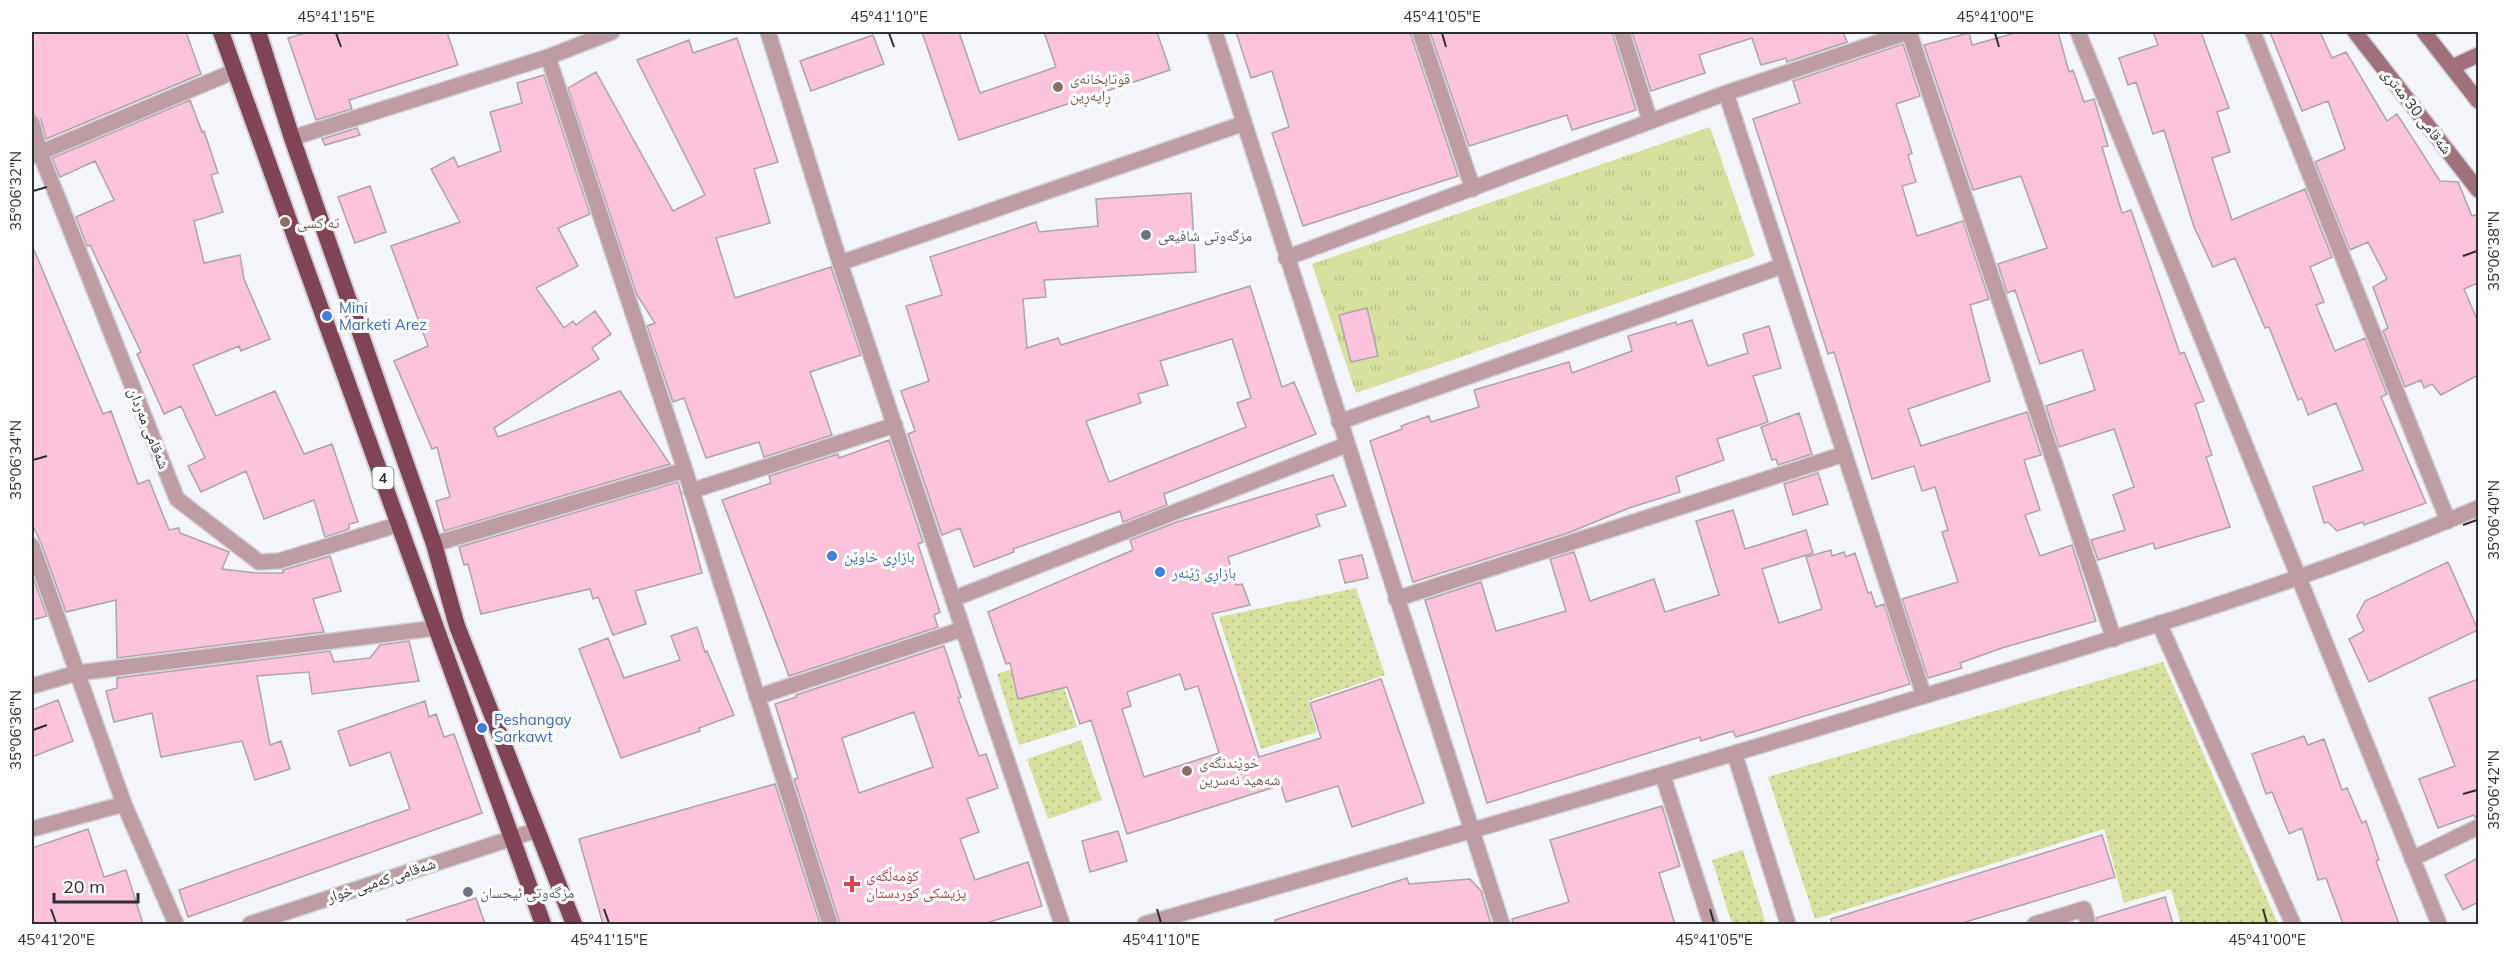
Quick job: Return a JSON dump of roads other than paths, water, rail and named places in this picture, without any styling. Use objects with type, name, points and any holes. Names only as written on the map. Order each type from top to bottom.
[{"type":"highway","name":"4","points":[[221,32],[514,838],[543,924]]},
{"type":"highway","name":"4","points":[[258,32],[292,138],[434,544],[457,626],[574,924]]},
{"type":"main road","name":"شەقامی 30 مەتری","points":[[2355,32],[2478,190]]},
{"type":"main road","points":[[2424,32],[2477,98]]},
{"type":"main road","points":[[2451,67],[2478,55]]},
{"type":"street","points":[[292,138],[548,57],[612,32]]},
{"type":"street","points":[[772,32],[840,263],[1062,924]]},
{"type":"street","points":[[1215,32],[1242,124],[1502,924]]},
{"type":"street","points":[[1420,32],[1473,189]]},
{"type":"street","points":[[1622,32],[1650,121]]},
{"type":"street","points":[[1286,258],[1726,93],[1909,32],[2114,639]]},
{"type":"street","points":[[2078,32],[2439,924]]},
{"type":"street","points":[[2253,32],[2448,521]]},
{"type":"street","points":[[548,57],[685,470],[830,924]]},
{"type":"street","points":[[36,155],[236,71]]},
{"type":"street","points":[[1726,93],[1924,696]]},
{"type":"street","name":"شەقامی مەردان","points":[[32,123],[36,155],[177,500],[259,562],[279,561],[400,524]]},
{"type":"street","points":[[840,263],[1242,124]]},
{"type":"street","points":[[1339,422],[1782,266]]},
{"type":"street","points":[[691,491],[895,425]]},
{"type":"street","points":[[953,599],[1346,445]]},
{"type":"street","points":[[1396,599],[1844,454]]},
{"type":"street","points":[[434,544],[685,470]]},
{"type":"street","points":[[1145,924],[1735,755],[2114,639],[2298,580],[2478,508]]},
{"type":"street","points":[[32,546],[123,804],[176,924]]},
{"type":"street","points":[[2159,623],[2293,924]]},
{"type":"street","points":[[32,686],[77,673],[436,628]]},
{"type":"street","points":[[757,697],[963,629]]},
{"type":"street","points":[[1735,755],[1788,924]]},
{"type":"street","points":[[1662,776],[1711,924]]},
{"type":"street","points":[[32,830],[123,804]]},
{"type":"street","points":[[2412,859],[2478,827]]},
{"type":"street","name":"شەقامی کەمپی خوار","points":[[250,924],[537,830]]},
{"type":"street","points":[[2035,924],[2084,909],[2088,924]]},
{"type":"place","name":"قوتابخانەی ڕاپەڕین","points":[[1058,87]]},
{"type":"place","name":"ته كسى","points":[[285,222]]},
{"type":"place","name":"مزگەوتی شافیعی","points":[[1146,235]]},
{"type":"place","name":"Mini Marketi Arez","points":[[327,316]]},
{"type":"place","name":"بازاڕی خاوێن","points":[[832,556]]},
{"type":"place","name":"بازاڕی ژێنەر","points":[[1160,572]]},
{"type":"place","name":"Peshangay Sarkawt","points":[[482,728]]},
{"type":"place","name":"خوێندنگەی شەهید نەسرین","points":[[1187,771]]},
{"type":"place","name":"كۆمەڵگەی پزیشكی كوردستان","points":[[852,884]]},
{"type":"place","name":"مزگەوتی ئیحسان","points":[[468,892]]}]
